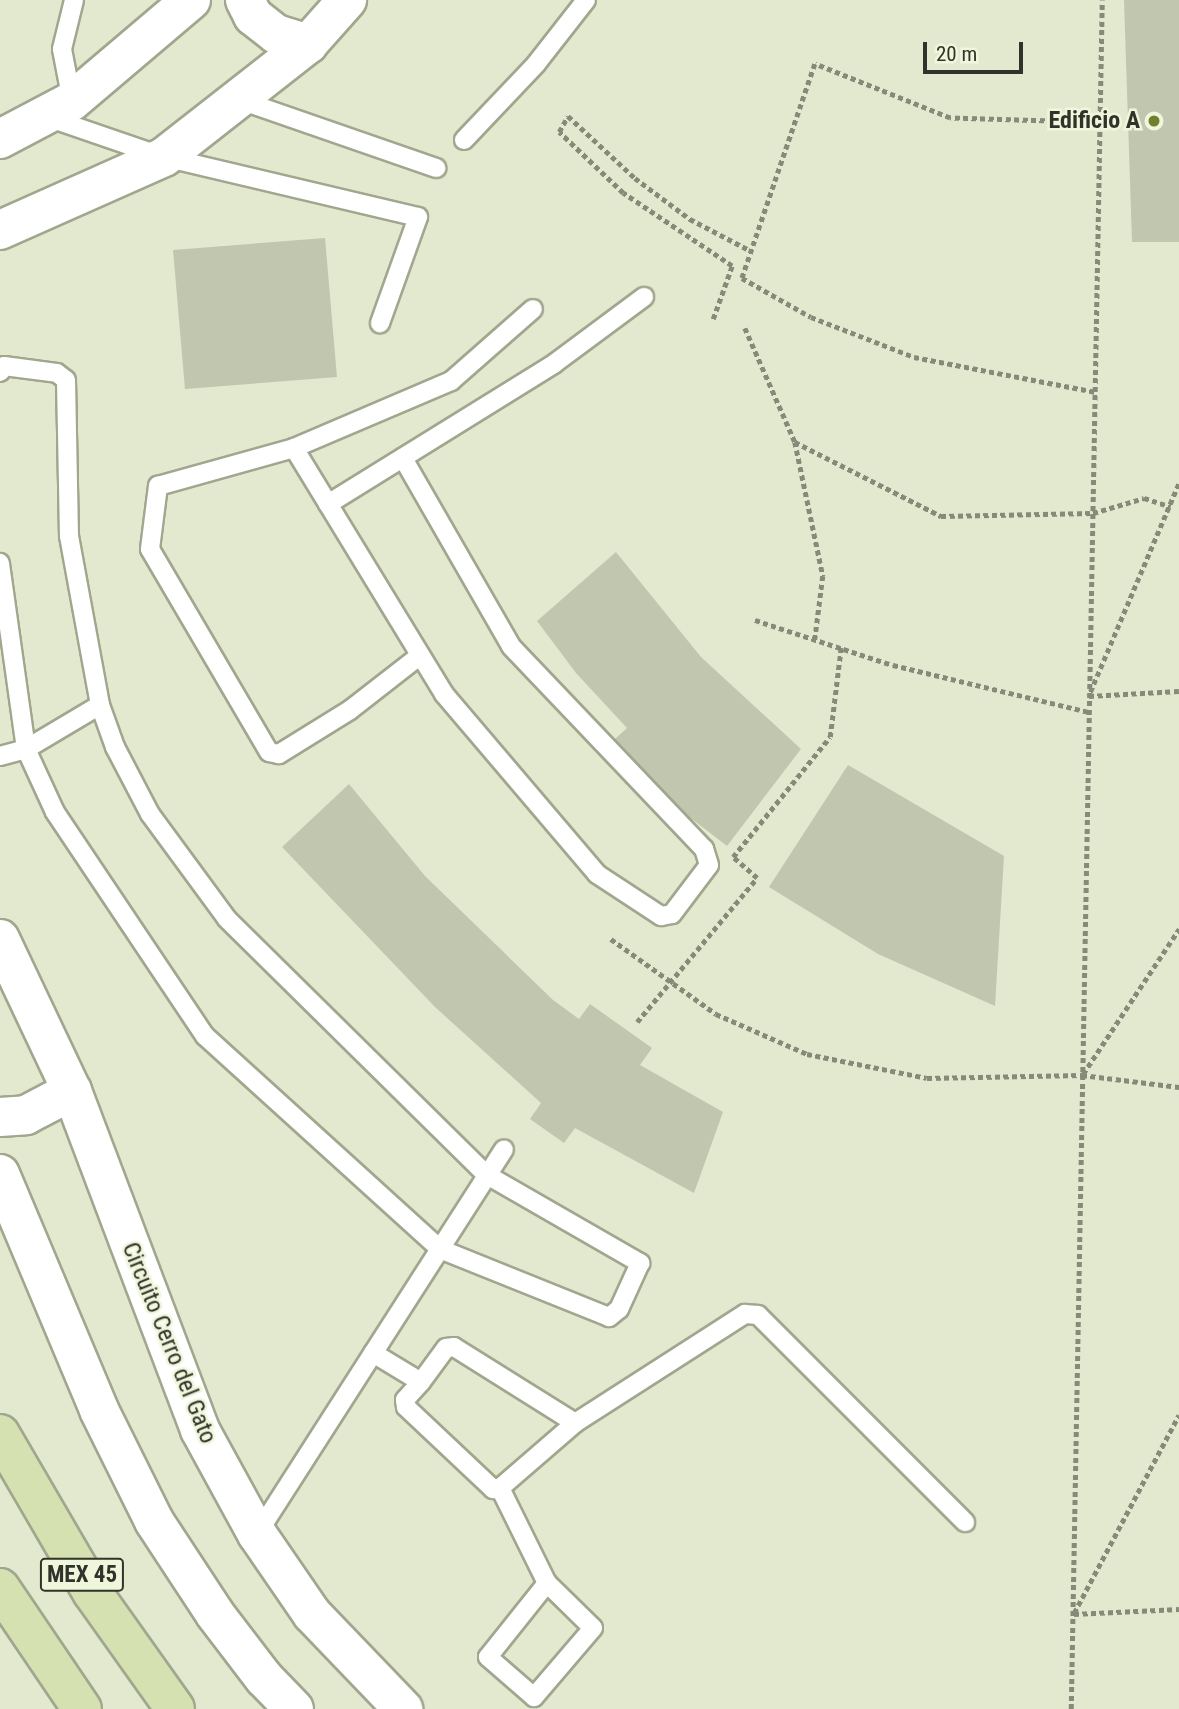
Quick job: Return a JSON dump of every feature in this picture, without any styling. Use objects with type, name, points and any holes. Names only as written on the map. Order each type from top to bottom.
[{"type":"main road","name":"MEX 45","points":[[0,1434],[92,1592],[175,1709]]},
{"type":"main road","name":"MEX 45","points":[[0,1588],[82,1709]]},
{"type":"street","points":[[0,139],[59,109],[191,0]]},
{"type":"street","points":[[246,0],[253,16],[276,34],[308,44]]},
{"type":"street","points":[[0,230],[164,157],[308,44],[347,0]]},
{"type":"street","name":"Circuito Cerro del Gato","points":[[0,939],[16,1009],[72,1091],[200,1430],[257,1534],[312,1614],[402,1709]]},
{"type":"street","points":[[0,1117],[26,1115],[72,1091]]},
{"type":"street","points":[[0,1174],[99,1410],[154,1521],[215,1614],[264,1678],[295,1709]]},
{"type":"lane","points":[[74,0],[62,48],[59,109],[164,157],[418,217],[380,323]]},
{"type":"lane","points":[[464,141],[536,64],[586,0]]},
{"type":"lane","points":[[237,99],[436,168]]},
{"type":"lane","points":[[328,504],[555,363],[644,297]]},
{"type":"lane","points":[[418,657],[350,710],[279,754],[261,745],[150,549],[158,486],[294,448],[451,381],[533,309]]},
{"type":"lane","points":[[0,372],[4,366],[57,373],[66,380],[69,536],[100,705],[115,747],[150,814],[227,919],[487,1175],[640,1263],[619,1309],[609,1317],[440,1249],[205,1035],[55,811],[26,748],[0,563]]},
{"type":"lane","points":[[294,448],[418,657],[597,874],[661,916],[672,914],[709,864],[704,849],[511,646],[403,458]]},
{"type":"lane","points":[[0,756],[26,748],[100,705]]},
{"type":"lane","points":[[257,1534],[504,1149]]},
{"type":"lane","points":[[575,1423],[454,1347],[446,1348],[405,1400],[406,1407],[493,1489],[500,1488],[575,1423],[745,1314],[758,1315],[965,1522]]},
{"type":"lane","points":[[373,1353],[421,1382]]},
{"type":"lane","points":[[500,1488],[547,1583],[593,1628],[534,1697],[488,1657],[547,1583]]},
{"type":"path","points":[[1071,1709],[1102,0]]},
{"type":"path","points":[[1053,121],[950,117],[815,64],[742,278],[811,317],[915,357],[1095,392]]},
{"type":"path","points":[[713,318],[732,266],[623,193],[559,132],[568,116],[635,178],[690,219],[751,251]]},
{"type":"path","points":[[745,328],[795,442],[823,576],[815,639]]},
{"type":"path","points":[[795,442],[941,516],[1093,513],[1144,498],[1171,507]]},
{"type":"path","points":[[1089,695],[1179,484]]},
{"type":"path","points":[[755,620],[951,680],[1089,712]]},
{"type":"path","points":[[637,1022],[757,878],[733,857],[830,737],[841,648]]},
{"type":"path","points":[[1089,695],[1179,691]]},
{"type":"path","points":[[1082,1075],[1179,929]]},
{"type":"path","points":[[611,939],[716,1014],[807,1054],[927,1078],[1082,1075],[1179,1087]]},
{"type":"path","points":[[1073,1614],[1179,1415]]},
{"type":"path","points":[[1073,1614],[1179,1609]]},
{"type":"building","name":"Edificio A","points":[[1124,0],[1179,0],[1179,242],[1132,242]]},
{"type":"building","points":[[325,238],[337,377],[185,389],[173,250]]},
{"type":"building","points":[[616,552],[701,657],[801,749],[727,846],[688,816],[615,739],[627,728],[576,673],[537,621]]},
{"type":"building","points":[[848,765],[1004,856],[995,1006],[878,954],[769,887]]},
{"type":"building","points":[[349,784],[425,876],[553,1000],[579,1019],[590,1004],[652,1048],[640,1065],[723,1112],[694,1193],[575,1128],[564,1143],[530,1119],[541,1103],[435,1007],[282,847]]},
{"type":"place","name":"Edificio A","points":[[1154,121]]}]
